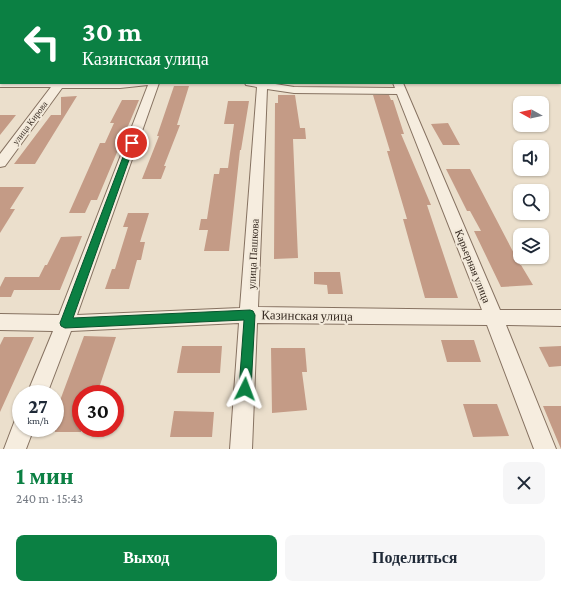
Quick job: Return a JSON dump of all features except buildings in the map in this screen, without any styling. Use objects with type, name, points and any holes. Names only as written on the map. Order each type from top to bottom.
[{"type":"street","points":[[0,84],[132,84]]},
{"type":"street","name":"улица Кирова","points":[[0,163],[60,84]]},
{"type":"street","points":[[41,385],[154,84]]},
{"type":"street","points":[[258,84],[294,90],[400,87]]},
{"type":"street","name":"улица Пашкова","points":[[242,449],[250,315],[258,84]]},
{"type":"street","name":"Карьерная улица","points":[[400,87],[494,318],[545,449]]},
{"type":"street","name":"Казинская улица","points":[[0,322],[65,323],[250,315],[561,318]]},
{"type":"street","points":[[15,449],[20,437]]},
{"type":"route","points":[[132,143],[65,323],[250,315],[245,389]]}]
